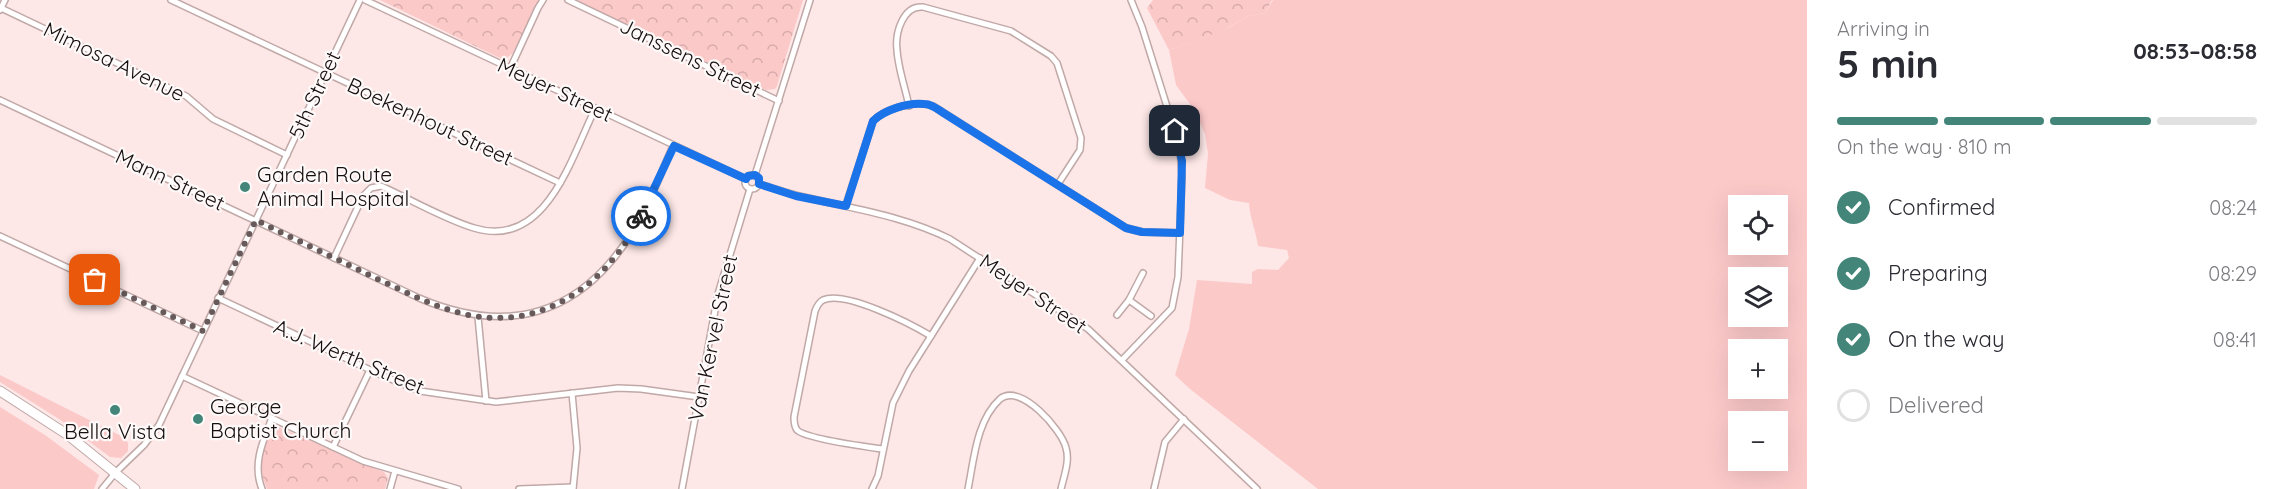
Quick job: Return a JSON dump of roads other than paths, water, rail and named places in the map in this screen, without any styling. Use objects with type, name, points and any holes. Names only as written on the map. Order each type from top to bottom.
[{"type":"highway","points":[[0,391],[56,427],[116,471],[135,489]]},
{"type":"street","points":[[0,9],[5,0]]},
{"type":"street","name":"Boekenhout Street","points":[[171,0],[560,183]]},
{"type":"street","name":"5th Street","points":[[102,489],[116,471],[144,445],[156,430],[360,0]]},
{"type":"street","name":"Meyer Street","points":[[365,0],[746,179]]},
{"type":"street","points":[[510,69],[543,0]]},
{"type":"street","name":"Janssens Street","points":[[568,0],[779,101]]},
{"type":"street","points":[[755,175],[810,0]]},
{"type":"street","points":[[1122,360],[1172,308],[1178,277],[1182,154],[1142,27],[1131,0]]},
{"type":"street","points":[[909,106],[896,43],[905,15],[909,10],[923,8],[1011,31],[1054,59],[1078,128],[1081,146],[1058,184]]},
{"type":"street","name":"Mimosa Avenue","points":[[0,9],[186,96],[226,126],[287,155]]},
{"type":"street","name":"Mann Street","points":[[0,100],[430,303],[478,316],[505,318],[535,313],[561,303],[590,284],[606,268],[631,235],[674,146]]},
{"type":"street","points":[[846,206],[873,121],[885,112],[921,103],[933,106],[1126,228],[1142,232],[1180,233]]},
{"type":"street","points":[[334,258],[363,195],[375,186],[381,186],[472,227],[497,231],[515,228],[528,222],[549,201],[560,183],[595,109]]},
{"type":"street","points":[[755,175],[759,178],[759,184],[755,189],[750,189],[745,184],[746,179],[748,176],[755,175]]},
{"type":"street","name":"Meyer Street","points":[[759,184],[796,196],[875,212],[933,231],[980,258],[1077,320],[1257,489]]},
{"type":"street","name":"Van Kervel Street","points":[[682,489],[718,294],[750,189]]},
{"type":"street","points":[[0,236],[203,331]]},
{"type":"street","points":[[872,489],[878,476],[892,403],[930,336],[980,258]]},
{"type":"street","points":[[1118,315],[1143,273]]},
{"type":"street","name":"A.J. Werth Street","points":[[218,298],[370,370],[420,391],[486,401],[514,402],[572,393],[629,388],[699,397]]},
{"type":"street","points":[[882,449],[809,436],[794,425],[815,310],[818,304],[826,299],[857,303],[896,316],[930,336]]},
{"type":"street","points":[[1129,300],[1151,316]]},
{"type":"street","points":[[478,316],[486,401]]},
{"type":"street","points":[[333,447],[370,370]]},
{"type":"street","points":[[182,376],[363,460],[458,489]]},
{"type":"street","points":[[519,489],[573,488],[577,448],[572,393]]},
{"type":"street","points":[[968,489],[984,421],[1000,399],[1012,395],[1021,398],[1037,410],[1054,425],[1063,439],[1067,456],[1061,489]]},
{"type":"street","points":[[262,489],[258,474],[259,455],[273,418]]},
{"type":"street","points":[[1154,489],[1165,442],[1184,418]]},
{"type":"street","points":[[390,489],[395,471]]},
{"type":"place","name":"Garden Route Animal Hospital","points":[[245,187]]},
{"type":"place","name":"Bella Vista","points":[[115,410]]},
{"type":"place","name":"George Baptist Church","points":[[198,419]]}]
